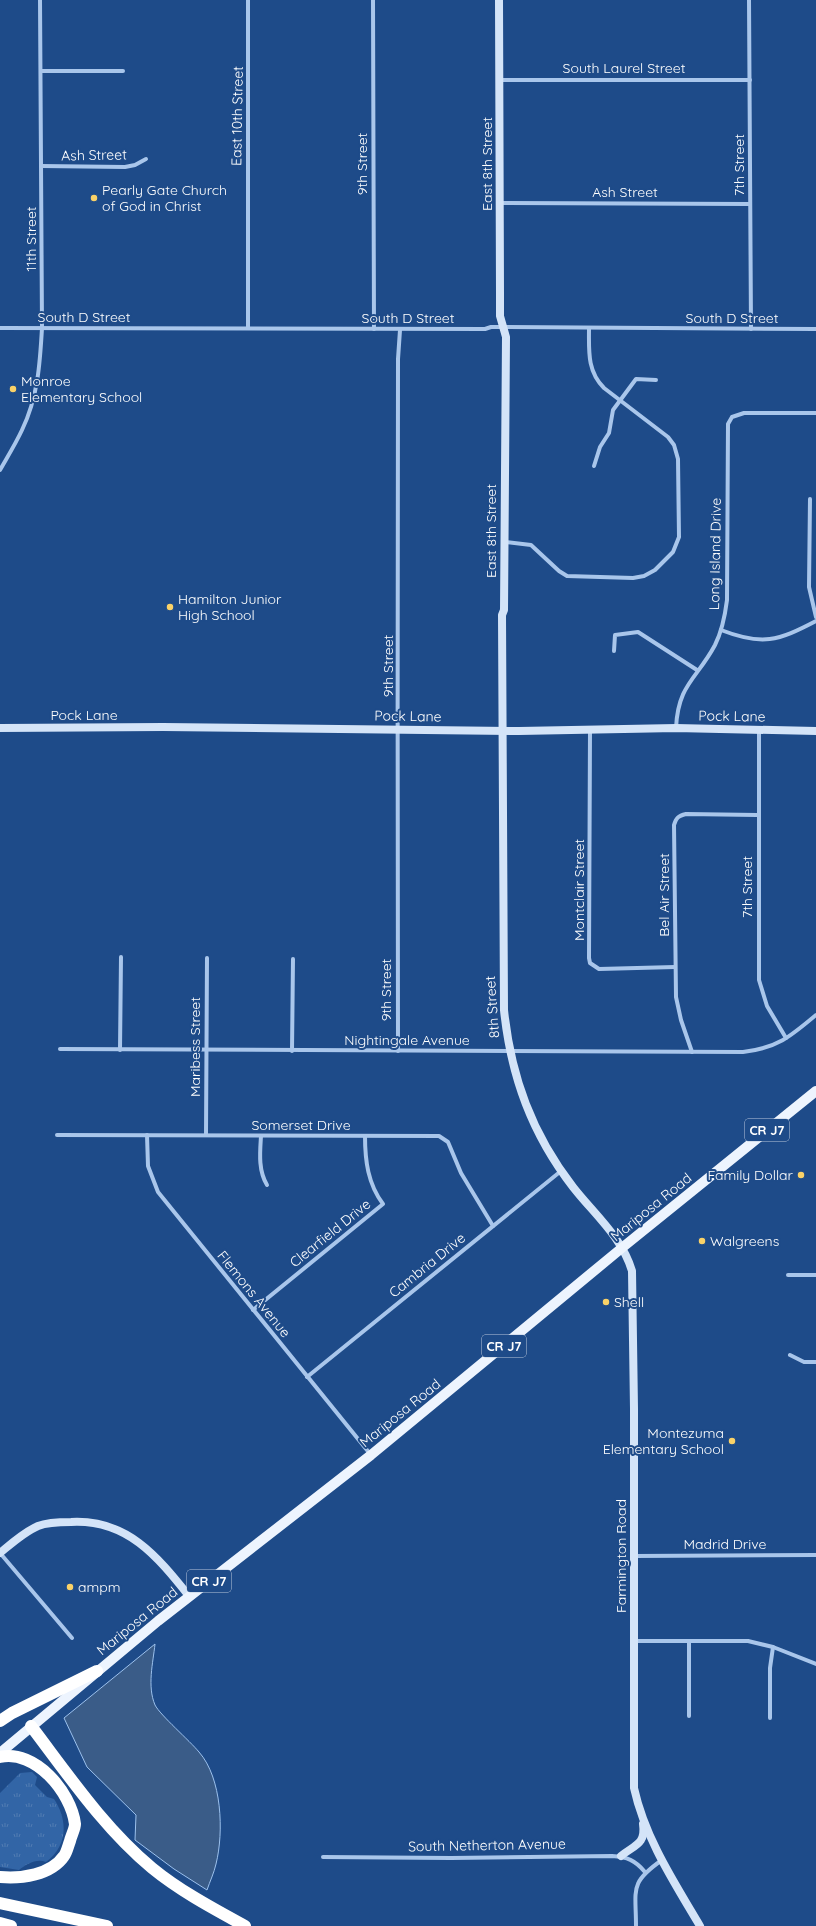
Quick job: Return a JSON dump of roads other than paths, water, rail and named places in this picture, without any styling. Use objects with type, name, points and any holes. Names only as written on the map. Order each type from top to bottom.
[{"type":"highway","points":[[0,1720],[97,1672]]},
{"type":"highway","points":[[31,1726],[93,1807],[124,1842],[153,1869],[204,1903],[245,1926]]},
{"type":"highway","points":[[0,1757],[23,1758],[42,1767],[65,1796],[71,1809],[75,1826],[65,1856],[45,1871],[16,1879],[0,1877]]},
{"type":"highway","points":[[0,1903],[107,1926]]},
{"type":"highway","points":[[0,1924],[11,1926]]},
{"type":"main road","name":"Mariposa Road","points":[[0,1753],[189,1596],[371,1455],[816,1092]]},
{"type":"street","name":"11th Street","points":[[0,470],[22,429],[33,403],[40,362],[42,328],[40,0]]},
{"type":"street","name":"East 10th Street","points":[[248,0],[248,328]]},
{"type":"street","name":"9th Street","points":[[373,0],[374,329]]},
{"type":"street","name":"East 8th Street","points":[[499,0],[500,316],[504,329],[504,610],[502,615],[502,731]]},
{"type":"street","name":"7th Street","points":[[749,0],[751,329]]},
{"type":"street","points":[[41,71],[123,71]]},
{"type":"street","name":"South Laurel Street","points":[[499,80],[750,80]]},
{"type":"street","name":"Ash Street","points":[[41,166],[125,167],[135,165],[146,159]]},
{"type":"street","name":"Ash Street","points":[[500,203],[750,204]]},
{"type":"street","name":"South D Street","points":[[0,328],[248,328],[400,330],[589,328],[816,330]]},
{"type":"street","points":[[504,542],[531,545],[559,571],[573,577],[644,576],[655,570],[673,552],[679,537],[677,450],[668,437],[604,388],[594,376],[589,356],[589,328]]},
{"type":"street","name":"9th Street","points":[[398,1051],[398,359],[400,330]]},
{"type":"street","points":[[594,466],[600,447],[609,433],[613,410],[619,400],[636,379],[656,380]]},
{"type":"street","name":"Long Island Drive","points":[[676,728],[679,704],[684,691],[715,645],[721,630],[727,600],[728,424],[732,417],[737,414],[744,413],[816,413]]},
{"type":"street","points":[[810,499],[809,587],[816,617]]},
{"type":"street","points":[[721,630],[748,639],[770,640],[793,633],[816,621]]},
{"type":"street","points":[[614,651],[615,635],[638,632],[697,670]]},
{"type":"street","name":"Pock Lane","points":[[0,728],[398,729],[502,731],[676,728],[816,731]]},
{"type":"street","name":"7th Street","points":[[759,729],[758,980],[767,1006],[786,1038]]},
{"type":"street","name":"Montclair Street","points":[[590,730],[590,963],[597,968],[603,969],[675,967]]},
{"type":"street","name":"8th Street","points":[[502,731],[503,991],[507,1041],[511,1051],[525,1107],[535,1129],[561,1171],[616,1236],[623,1248]]},
{"type":"street","name":"Bel Air Street","points":[[692,1052],[681,1020],[676,997],[675,820],[680,815],[686,814],[758,815]]},
{"type":"street","points":[[120,1050],[121,958]]},
{"type":"street","name":"Maribess Street","points":[[206,958],[206,1135]]},
{"type":"street","points":[[292,1051],[293,959]]},
{"type":"street","name":"Nightingale Avenue","points":[[60,1049],[207,1051],[743,1052],[760,1050],[776,1045],[816,1015]]},
{"type":"street","name":"Somerset Drive","points":[[57,1135],[434,1135],[442,1137],[448,1142],[461,1173],[493,1226]]},
{"type":"street","name":"Flemons Avenue","points":[[147,1135],[148,1166],[158,1192],[371,1455]]},
{"type":"street","points":[[261,1136],[260,1158],[263,1179],[267,1185]]},
{"type":"street","name":"Clearfield Drive","points":[[253,1310],[383,1204],[374,1189],[366,1166],[365,1136]]},
{"type":"street","name":"Cambria Drive","points":[[307,1377],[561,1171]]},
{"type":"street","name":"Farmington Road","points":[[623,1248],[630,1263],[633,1281],[635,1556],[634,1788],[643,1819],[662,1860],[700,1926]]},
{"type":"street","points":[[788,1275],[816,1275]]},
{"type":"street","points":[[790,1355],[804,1362],[816,1362]]},
{"type":"street","points":[[72,1638],[0,1553],[26,1532],[38,1526],[55,1522],[82,1521],[109,1526],[128,1535],[151,1552],[165,1566],[189,1596]]},
{"type":"street","name":"Madrid Drive","points":[[635,1556],[816,1555]]},
{"type":"street","points":[[689,1641],[689,1716]]},
{"type":"street","points":[[635,1642],[748,1641],[773,1647],[816,1664]]},
{"type":"street","points":[[770,1718],[770,1668],[773,1647]]},
{"type":"street","points":[[621,1856],[638,1845],[642,1840],[644,1832],[643,1819]]},
{"type":"street","name":"South Netherton Avenue","points":[[323,1857],[451,1858],[562,1855],[621,1856],[637,1862],[645,1872]]},
{"type":"street","points":[[636,1926],[636,1888],[638,1881],[645,1872],[662,1860]]},
{"type":"place","name":"Pearly Gate Church of God in Christ","points":[[94,198]]},
{"type":"place","name":"Monroe Elementary School","points":[[13,389]]},
{"type":"place","name":"Hamilton Junior High School","points":[[170,607]]},
{"type":"place","name":"Family Dollar","points":[[801,1175]]},
{"type":"place","name":"Walgreens","points":[[702,1241]]},
{"type":"place","name":"Shell","points":[[606,1302]]},
{"type":"place","name":"Montezuma Elementary School","points":[[732,1441]]},
{"type":"place","name":"ampm","points":[[70,1587]]}]
